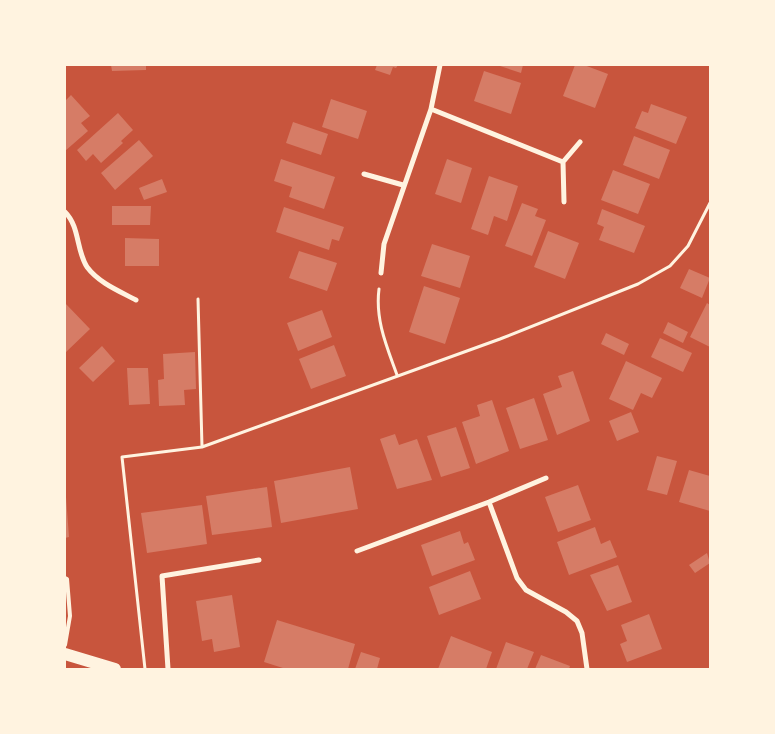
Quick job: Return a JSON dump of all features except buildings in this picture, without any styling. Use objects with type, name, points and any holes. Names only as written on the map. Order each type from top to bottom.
[{"type":"main road","points":[[65,654],[115,669]]},
{"type":"street","points":[[381,273],[384,244],[431,109],[440,65]]},
{"type":"street","points":[[431,109],[562,162]]},
{"type":"street","points":[[564,202],[562,162],[580,142]]},
{"type":"street","points":[[364,174],[403,185]]},
{"type":"street","points":[[65,212],[72,219],[87,266],[109,287],[136,300]]},
{"type":"street","points":[[357,551],[489,502],[546,478]]},
{"type":"street","points":[[489,502],[517,578],[526,590],[566,612],[577,621],[582,633],[587,669]]},
{"type":"street","points":[[168,669],[162,576],[259,560]]},
{"type":"lane","points":[[65,578],[67,579],[70,616],[65,645]]},
{"type":"path","points":[[145,669],[122,458],[202,447],[500,339],[638,284],[670,266],[682,253],[688,246],[710,203]]},
{"type":"path","points":[[381,273],[377,305],[382,335],[397,375]]},
{"type":"path","points":[[198,299],[202,447]]}]
